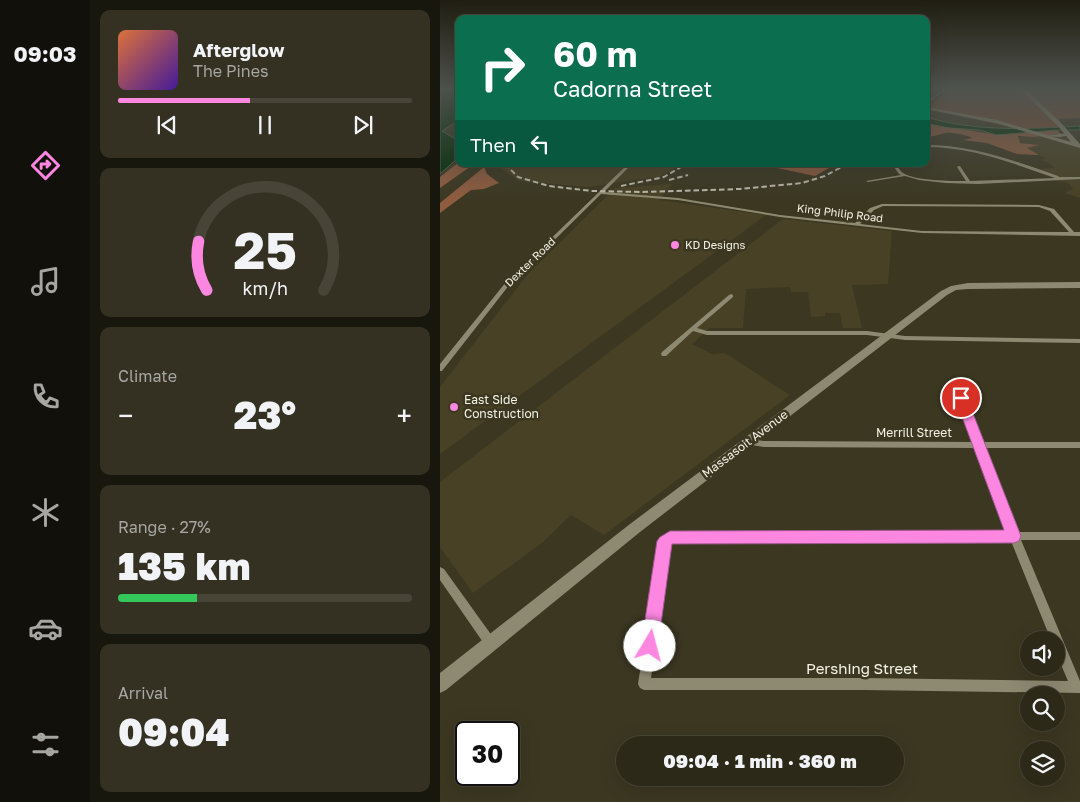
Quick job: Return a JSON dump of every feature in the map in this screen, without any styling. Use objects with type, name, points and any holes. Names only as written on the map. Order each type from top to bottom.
[{"type":"main road","points":[[1013,126],[1078,146]]},
{"type":"main road","points":[[1061,126],[1078,146]]},
{"type":"main road","name":"Massasoit Avenue","points":[[440,684],[635,528],[939,296],[954,288],[977,286],[1080,285]]},
{"type":"street","points":[[1046,136],[1060,136],[1064,129]]},
{"type":"street","points":[[930,146],[978,151],[1059,178]]},
{"type":"street","name":"Dexter Road","points":[[440,369],[508,283],[627,167]]},
{"type":"street","points":[[895,167],[896,171],[903,176]]},
{"type":"street","points":[[959,167],[968,181]]},
{"type":"street","points":[[868,181],[903,176],[926,181],[1030,182],[1059,178],[1080,178]]},
{"type":"street","name":"King Philip Road","points":[[600,194],[678,199],[782,216],[926,233],[1080,234]]},
{"type":"street","points":[[856,225],[872,209],[887,205],[1039,206],[1052,210],[1072,233]]},
{"type":"street","points":[[664,354],[731,296]]},
{"type":"street","points":[[692,329],[706,333],[867,333],[885,336],[1080,341]]},
{"type":"street","points":[[955,382],[1014,536],[1078,687]]},
{"type":"street","name":"Merrill Street","points":[[748,442],[764,444],[980,446],[1080,444]]},
{"type":"street","name":"Pershing Street","points":[[1014,536],[678,536],[665,541],[644,684],[864,684],[1078,687]]},
{"type":"street","points":[[1014,536],[1080,536]]},
{"type":"street","points":[[440,572],[491,644]]},
{"type":"shaded area","points":[[440,126],[449,126],[442,131],[455,139],[455,161],[440,174]]},
{"type":"shaded area","points":[[930,126],[946,126],[997,135],[1057,130],[1061,134],[1033,137],[1018,136],[1020,143],[1039,145],[1027,148],[1039,155],[1017,154],[987,143],[963,140],[972,138],[959,134],[943,133],[930,136]]},
{"type":"shaded area","points":[[942,126],[1022,128],[1080,126],[1080,130],[997,135],[979,130]]},
{"type":"shaded area","points":[[1008,126],[1062,127],[1020,129]]},
{"type":"shaded area","points":[[1061,134],[1080,146],[1080,198],[1065,193],[1073,189],[1069,184],[1055,181],[1056,178],[1039,169],[1054,168],[1049,163],[1040,160],[1046,159],[1044,157],[1027,150],[1027,148],[1037,145],[1019,143],[1017,137]]},
{"type":"shaded area","points":[[455,165],[455,167],[470,167],[440,188],[440,177]]},
{"type":"shaded area","points":[[484,167],[487,174],[499,183],[484,189],[471,190],[440,213],[440,203]]},
{"type":"shaded area","points":[[500,167],[677,167],[662,176],[588,187],[519,181]]},
{"type":"shaded area","points":[[772,167],[831,167],[815,176]]},
{"type":"shaded area","points":[[672,184],[659,200],[766,215],[440,454],[440,387],[528,274],[615,188]]},
{"type":"shaded area","points":[[783,219],[892,231],[888,284],[852,285],[862,328],[843,328],[840,313],[825,313],[825,316],[811,317],[808,292],[791,292],[790,287],[746,289],[743,328],[710,328],[692,344],[712,354],[725,353],[790,395],[604,535],[571,515],[542,543],[473,593],[440,547],[440,482]]},
{"type":"railway","points":[[508,167],[518,177],[549,186],[592,191],[642,192],[740,189],[802,183],[825,176],[842,167]]},
{"type":"railway","points":[[621,186],[664,177],[681,167]]},
{"type":"railway","points":[[669,180],[688,175]]},
{"type":"place","name":"KD Designs","points":[[675,245]]},
{"type":"place","name":"East Side Construction","points":[[454,407]]},
{"type":"route","points":[[650,646],[665,541],[670,538],[678,536],[1014,536],[961,398]]}]
